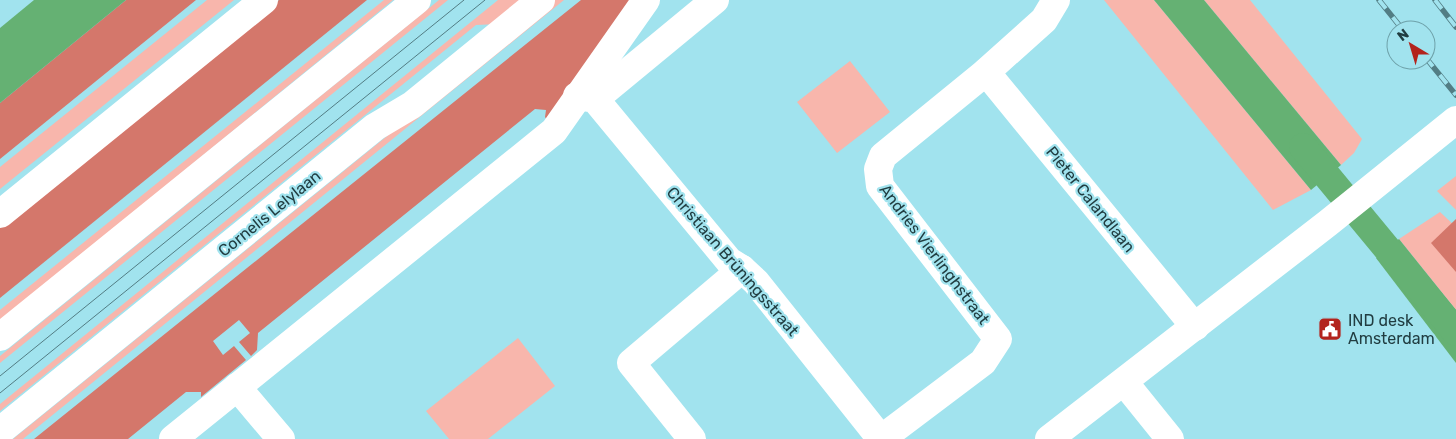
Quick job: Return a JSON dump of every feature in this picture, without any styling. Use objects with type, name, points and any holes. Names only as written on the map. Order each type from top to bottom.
[{"type":"street","points":[[0,214],[264,0]]},
{"type":"street","points":[[0,336],[417,0]]},
{"type":"street","name":"Cornelis Lelylaan","points":[[0,431],[375,127],[412,105],[541,0]]},
{"type":"street","points":[[586,98],[646,0]]},
{"type":"street","points":[[173,439],[554,131],[586,98],[715,0]]},
{"type":"street","name":"Andries Vierlinghstraat","points":[[881,439],[983,362],[998,339],[880,186],[878,169],[883,156],[986,72],[1044,20],[1056,0]]},
{"type":"street","name":"Pieter Calandlaan","points":[[986,72],[1195,327]]},
{"type":"street","name":"Christiaan Brüningsstraat","points":[[586,98],[729,260],[756,282],[881,439]]},
{"type":"street","points":[[1048,439],[1195,327],[1456,120]]},
{"type":"street","points":[[692,439],[631,363],[742,269]]},
{"type":"street","points":[[1124,382],[1170,439]]},
{"type":"street","points":[[237,387],[281,439]]},
{"type":"shaded area","points":[[34,0],[126,0],[0,103],[0,28]]},
{"type":"shaded area","points":[[126,0],[196,0],[0,159],[0,103]]},
{"type":"shaded area","points":[[207,0],[234,0],[0,189],[0,167]]},
{"type":"shaded area","points":[[279,0],[367,0],[0,298],[0,226]]},
{"type":"shaded area","points":[[384,0],[393,0],[0,321],[0,310]]},
{"type":"shaded area","points":[[439,0],[448,0],[0,363],[0,356]]},
{"type":"shaded area","points":[[498,0],[529,0],[499,24],[476,25],[0,411],[0,404]]},
{"type":"shaded area","points":[[555,0],[564,0],[23,439],[13,439]]},
{"type":"shaded area","points":[[581,0],[638,0],[547,120],[545,117],[546,110],[535,109],[258,333],[257,350],[251,356],[239,342],[250,333],[239,320],[213,341],[223,355],[234,346],[246,360],[201,397],[201,392],[186,392],[128,439],[34,439]]},
{"type":"shaded area","points":[[1104,0],[1154,0],[1311,190],[1273,210]]},
{"type":"shaded area","points":[[1154,0],[1204,0],[1341,165],[1311,190]]},
{"type":"shaded area","points":[[1204,0],[1250,0],[1362,139],[1354,153],[1341,165]]},
{"type":"shaded area","points":[[850,61],[890,112],[837,153],[797,102]]},
{"type":"shaded area","points":[[1456,176],[1456,210],[1437,191]]},
{"type":"shaded area","points":[[1440,212],[1456,227],[1456,310],[1399,239]]},
{"type":"shaded area","points":[[1456,219],[1456,272],[1431,243]]},
{"type":"shaded area","points":[[1399,239],[1456,310],[1456,363],[1376,258]]},
{"type":"shaded area","points":[[518,338],[555,386],[488,439],[449,439],[426,411]]},
{"type":"waterway","points":[[1303,147],[1456,332]]},
{"type":"tram line","points":[[0,376],[464,0]]},
{"type":"tram line","points":[[0,393],[485,0]]},
{"type":"railway","points":[[1379,0],[1395,20]]},
{"type":"railway","points":[[1435,0],[1456,27]]},
{"type":"railway","points":[[1436,70],[1456,95]]},
{"type":"place","name":"IND desk Amsterdam","points":[[1330,329]]}]
